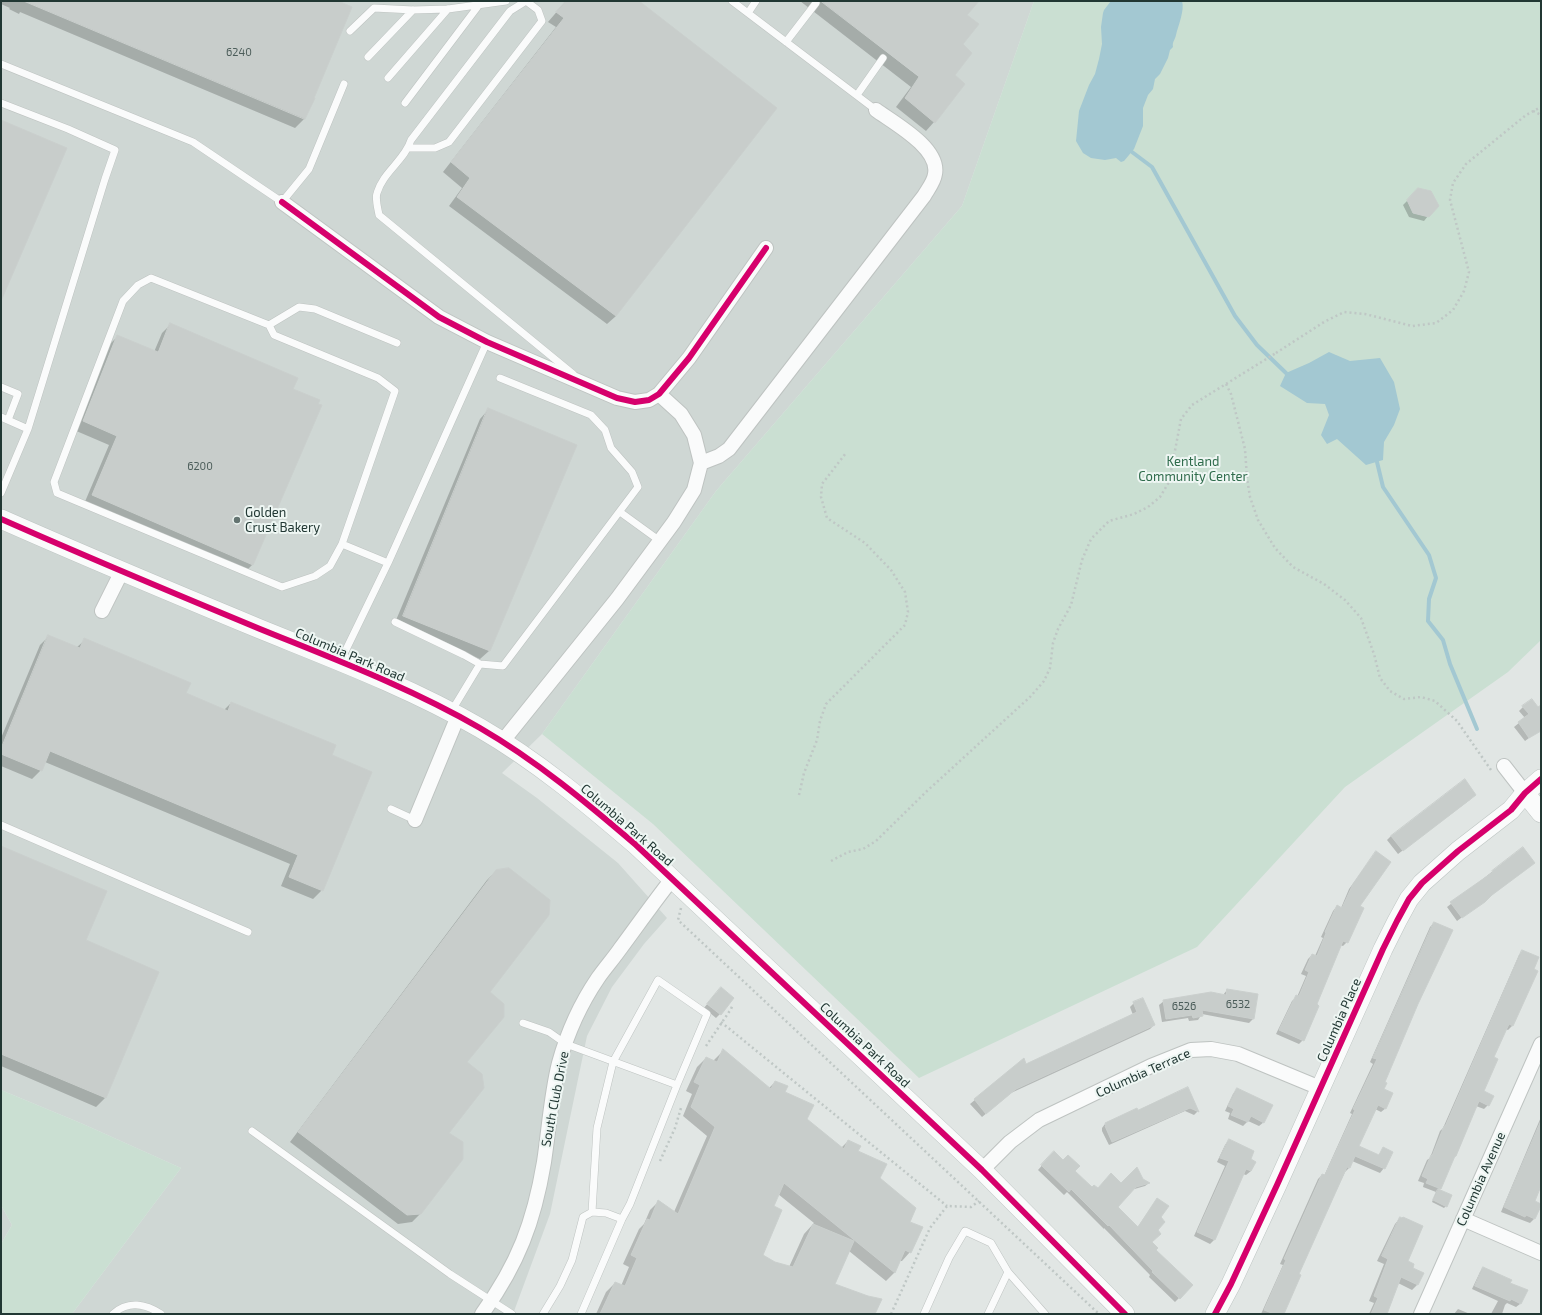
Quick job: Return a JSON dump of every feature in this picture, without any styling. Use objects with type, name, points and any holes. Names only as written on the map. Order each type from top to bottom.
[{"type":"street","points":[[700,463],[719,456],[729,449],[924,196],[932,183],[935,173],[935,165],[933,157],[928,150],[921,142],[876,110]]},
{"type":"street","points":[[282,202],[438,317],[487,342],[617,398],[635,402],[649,400],[659,394],[688,358],[766,248]]},
{"type":"street","points":[[502,742],[617,599],[674,522],[694,490],[700,463],[694,435],[681,414],[659,394]]},
{"type":"street","name":"Columbia Park Road","points":[[2,524],[122,571],[340,662],[454,714],[502,742],[555,778],[592,807],[636,845],[982,1170],[1125,1314]]},
{"type":"street","points":[[102,611],[122,571]]},
{"type":"street","points":[[415,820],[454,714]]},
{"type":"street","points":[[1504,766],[1541,814]]},
{"type":"street","name":"Columbia Place","points":[[1215,1314],[1244,1256],[1397,921],[1409,900],[1422,883],[1458,851],[1511,810],[1525,792],[1541,778]]},
{"type":"street","name":"South Club Drive","points":[[482,1314],[510,1270],[528,1231],[537,1197],[559,1063],[583,1004],[597,980],[672,879]]},
{"type":"street","name":"Columbia Avenue","points":[[1421,1314],[1541,1044]]},
{"type":"street","name":"Columbia Terrace","points":[[982,1170],[1010,1142],[1039,1120],[1151,1066],[1191,1050],[1211,1049],[1238,1054],[1320,1088]]},
{"type":"street","points":[[1463,1218],[1541,1254]]},
{"type":"lane","points":[[350,31],[374,8],[413,10],[448,9],[506,1]]},
{"type":"lane","points":[[409,148],[435,148],[449,142],[542,21],[538,10],[526,1],[523,1]]},
{"type":"lane","points":[[526,1],[510,11],[411,140],[409,148],[388,173],[376,194],[379,215],[586,384]]},
{"type":"lane","points":[[732,1],[876,110]]},
{"type":"lane","points":[[748,13],[756,1]]},
{"type":"lane","points":[[786,42],[816,3]]},
{"type":"lane","points":[[406,103],[478,4]]},
{"type":"lane","points":[[388,78],[448,9]]},
{"type":"lane","points":[[368,57],[413,10]]},
{"type":"lane","points":[[857,96],[883,58]]},
{"type":"lane","points":[[1,64],[194,142],[282,202],[310,169],[344,84]]},
{"type":"lane","points":[[1,103],[68,129],[115,150],[28,429],[1,493]]},
{"type":"lane","points":[[151,278],[269,325],[274,335],[378,378],[395,391],[342,544],[330,566],[315,576],[282,587],[57,494],[54,482],[117,316],[123,302],[138,285],[151,278]]},
{"type":"lane","points":[[269,325],[299,306],[315,309],[397,343]]},
{"type":"lane","points":[[340,662],[388,563],[487,342]]},
{"type":"lane","points":[[395,622],[480,664],[503,666],[638,487],[632,472],[611,448],[605,430],[590,415],[500,378]]},
{"type":"lane","points":[[1,387],[18,394],[4,419],[28,429]]},
{"type":"lane","points":[[620,512],[660,541]]},
{"type":"lane","points":[[342,544],[388,563]]},
{"type":"lane","points":[[454,714],[480,664]]},
{"type":"lane","points":[[391,809],[415,820]]},
{"type":"lane","points":[[1,825],[248,932]]},
{"type":"lane","points":[[581,1314],[622,1219],[630,1204],[707,1014],[658,980],[613,1062],[597,1128],[592,1212]]},
{"type":"lane","points":[[523,1023],[549,1032],[566,1044],[677,1085]]},
{"type":"lane","points":[[252,1131],[450,1274],[512,1314]]},
{"type":"lane","points":[[542,1314],[560,1286],[572,1260],[583,1217],[592,1212],[606,1213],[622,1219]]},
{"type":"lane","points":[[924,1314],[949,1258],[965,1232],[990,1242],[1008,1272],[1045,1314]]},
{"type":"lane","points":[[988,1314],[1008,1272]]},
{"type":"lane","points":[[113,1314],[120,1308],[130,1305],[142,1305],[162,1314]]},
{"type":"path","points":[[831,861],[848,852],[863,849],[876,841],[927,791],[1030,697],[1044,681],[1050,668],[1053,643],[1058,629],[1071,605],[1082,560],[1091,538],[1109,521],[1134,514],[1148,507],[1160,498],[1169,482],[1181,419],[1192,405],[1324,322],[1344,312],[1364,314],[1412,326],[1436,323],[1453,310],[1464,291],[1469,272],[1450,200],[1453,183],[1466,164],[1526,115],[1541,106]]},
{"type":"path","points":[[1533,111],[1541,115]]},
{"type":"path","points":[[1226,384],[1231,394],[1245,449],[1250,497],[1258,520],[1275,548],[1293,567],[1324,584],[1346,600],[1361,618],[1374,654],[1380,678],[1390,691],[1404,699],[1421,697],[1435,701],[1457,721],[1491,771],[1504,766]]},
{"type":"path","points":[[799,794],[804,773],[816,740],[820,721],[826,704],[905,625],[908,612],[905,592],[891,570],[865,543],[827,518],[821,497],[822,484],[846,453]]},
{"type":"path","points":[[687,893],[679,911],[678,920],[1099,1314]]},
{"type":"path","points":[[721,1022],[947,1206],[971,1207],[979,1201]]},
{"type":"path","points":[[891,1314],[930,1228],[947,1206]]},
{"type":"shaded area","points":[[1,1],[1034,1],[962,206],[716,491],[542,734],[502,773],[537,798],[618,863],[667,918],[644,944],[612,987],[587,1036],[550,1214],[513,1314],[72,1314],[181,1168],[83,1124],[1,1090]]},
{"type":"shaded area","points":[[1,1205],[12,1225],[1,1244]]},
{"type":"green space","name":"Kentland Community Center","points":[[1034,1],[1541,1],[1541,640],[1508,672],[1345,787],[1197,947],[919,1078],[653,824],[542,734],[716,491],[962,206]]},
{"type":"green space","points":[[1,1090],[83,1124],[181,1168],[72,1314],[1,1314],[1,1244],[12,1225],[1,1205]]},
{"type":"water","points":[[1111,1],[1182,1],[1183,5],[1173,47],[1170,50],[1168,58],[1160,74],[1155,79],[1153,89],[1148,95],[1143,108],[1143,126],[1134,149],[1124,161],[1121,162],[1116,158],[1105,160],[1091,158],[1083,153],[1076,141],[1079,111],[1095,74],[1099,59],[1102,44],[1101,27],[1103,13]]},
{"type":"water","points":[[1329,352],[1350,361],[1380,358],[1394,382],[1400,409],[1394,425],[1384,442],[1383,460],[1366,465],[1337,439],[1327,444],[1321,435],[1329,415],[1325,404],[1307,403],[1280,386],[1286,373]]},
{"type":"building","points":[[24,1],[338,1],[352,7],[305,119]]},
{"type":"building","points":[[566,1],[639,1],[777,108],[616,316],[457,197],[470,178],[451,162],[564,18],[556,12]]},
{"type":"building","points":[[821,1],[979,1],[967,15],[979,24],[963,44],[972,53],[955,75],[965,84],[935,123],[905,98],[919,77]]},
{"type":"building","points":[[1,120],[67,148],[1,301]]},
{"type":"building","points":[[1418,188],[1431,191],[1439,206],[1429,217],[1413,213],[1407,200]]},
{"type":"building","points":[[170,323],[298,378],[293,389],[320,400],[318,404],[322,405],[253,565],[92,495],[117,436],[83,421],[117,335],[158,352]]},
{"type":"building","points":[[488,408],[577,445],[490,651],[403,616]]},
{"type":"building","points":[[48,635],[80,648],[84,638],[191,683],[186,693],[228,711],[231,702],[336,745],[332,755],[372,772],[323,891],[289,877],[298,855],[50,751],[42,771],[1,754],[1,749]]},
{"type":"building","points":[[1532,699],[1538,707],[1541,705],[1541,731],[1529,738],[1518,722],[1529,714],[1522,706]]},
{"type":"building","points":[[1465,779],[1476,795],[1403,851],[1391,836]]},
{"type":"building","points":[[1,846],[107,891],[86,940],[159,972],[106,1098],[1,1054]]},
{"type":"building","points":[[1523,847],[1535,863],[1462,918],[1450,902],[1493,872],[1492,871]]},
{"type":"building","points":[[1376,851],[1391,862],[1360,906],[1364,908],[1348,943],[1343,941],[1317,1004],[1319,1006],[1304,1041],[1279,1030],[1296,995],[1299,996],[1309,972],[1305,970],[1312,954],[1317,956],[1326,933],[1325,932],[1337,905],[1342,908],[1353,884]]},
{"type":"building","points":[[509,868],[550,900],[549,915],[490,992],[504,1004],[504,1017],[467,1062],[482,1074],[484,1088],[449,1133],[463,1142],[463,1159],[421,1214],[407,1215],[298,1132],[496,870]]},
{"type":"building","points":[[1434,922],[1453,930],[1418,1004],[1385,1082],[1387,1083],[1384,1089],[1393,1093],[1386,1109],[1378,1105],[1359,1146],[1379,1155],[1383,1147],[1393,1152],[1385,1169],[1355,1156],[1350,1168],[1347,1167],[1299,1274],[1301,1275],[1284,1314],[1274,1314],[1264,1310],[1286,1260],[1284,1259],[1322,1174],[1325,1175],[1355,1110],[1353,1109],[1377,1059],[1373,1058]]},
{"type":"building","points":[[1522,950],[1539,957],[1534,969],[1538,971],[1513,1026],[1509,1024],[1494,1057],[1498,1059],[1484,1091],[1494,1096],[1489,1106],[1479,1101],[1441,1189],[1426,1183],[1428,1179],[1422,1176]]},
{"type":"building","points":[[721,987],[734,998],[721,1015],[707,1004]]},
{"type":"building","points":[[1227,989],[1258,994],[1254,1019],[1202,1010],[1203,1016],[1193,1018],[1192,1015],[1166,1019],[1163,1000],[1211,992],[1226,995]]},
{"type":"building","points":[[1143,998],[1155,1025],[1016,1089],[986,1114],[974,1099],[1024,1058],[1026,1064],[1137,1012],[1133,1002]]},
{"type":"building","points":[[723,1049],[771,1089],[775,1081],[788,1086],[785,1092],[814,1105],[807,1119],[844,1149],[848,1140],[861,1146],[858,1151],[887,1164],[880,1178],[916,1208],[910,1222],[923,1227],[911,1253],[905,1250],[895,1273],[784,1183],[774,1206],[782,1210],[763,1255],[775,1262],[793,1267],[813,1224],[854,1241],[835,1284],[868,1296],[882,1299],[875,1314],[600,1314],[615,1282],[625,1286],[637,1258],[631,1255],[647,1219],[650,1220],[658,1200],[678,1214],[715,1127],[691,1107],[700,1085],[694,1082],[706,1057],[717,1062]]},
{"type":"building","points":[[1188,1087],[1199,1112],[1190,1108],[1112,1142],[1105,1123],[1137,1108],[1138,1110]]},
{"type":"building","points":[[1237,1088],[1273,1105],[1264,1123],[1251,1116],[1248,1122],[1231,1115],[1234,1109],[1228,1106]]},
{"type":"building","points":[[1541,1121],[1541,1186],[1535,1201],[1541,1204],[1541,1206],[1535,1219],[1526,1215],[1525,1217],[1504,1207]]},
{"type":"building","points":[[1229,1139],[1254,1151],[1251,1159],[1256,1162],[1251,1171],[1246,1169],[1215,1240],[1197,1232],[1229,1161],[1220,1158]]},
{"type":"building","points":[[1054,1151],[1063,1160],[1068,1155],[1080,1166],[1075,1171],[1092,1187],[1094,1185],[1098,1188],[1111,1173],[1121,1183],[1137,1167],[1143,1179],[1150,1183],[1136,1187],[1118,1207],[1138,1227],[1157,1198],[1169,1206],[1161,1217],[1165,1222],[1158,1230],[1161,1234],[1152,1242],[1158,1248],[1156,1250],[1193,1285],[1180,1299],[1152,1272],[1153,1271],[1109,1225],[1108,1226],[1071,1189],[1069,1192],[1041,1165]]},
{"type":"building","points":[[1438,1189],[1452,1195],[1447,1207],[1433,1200]]},
{"type":"building","points":[[1400,1217],[1423,1226],[1408,1261],[1414,1264],[1413,1268],[1424,1273],[1418,1285],[1401,1277],[1387,1314],[1371,1314],[1378,1298],[1374,1296],[1388,1259],[1382,1256]]},
{"type":"building","points":[[1483,1267],[1512,1280],[1510,1283],[1528,1290],[1521,1304],[1511,1299],[1510,1301],[1475,1286]]},
{"type":"waterway","points":[[1132,152],[1152,167],[1235,316],[1257,345],[1286,373]]},
{"type":"waterway","points":[[1377,462],[1383,487],[1429,555],[1436,578],[1429,599],[1428,621],[1443,640],[1450,664],[1477,729]]},
{"type":"cycle path","points":[[282,202],[439,317],[487,342],[617,398],[635,402],[649,400],[659,394],[689,358],[766,248]]},
{"type":"cycle path","points":[[1,519],[400,687],[454,713],[522,754],[580,798],[636,845],[982,1170],[1125,1314]]},
{"type":"cycle path","points":[[1215,1314],[1231,1284],[1277,1185],[1383,949],[1409,899],[1422,883],[1458,851],[1511,810],[1525,793],[1541,779]]},
{"type":"place","name":"Golden Crust Bakery","points":[[237,520]]}]
